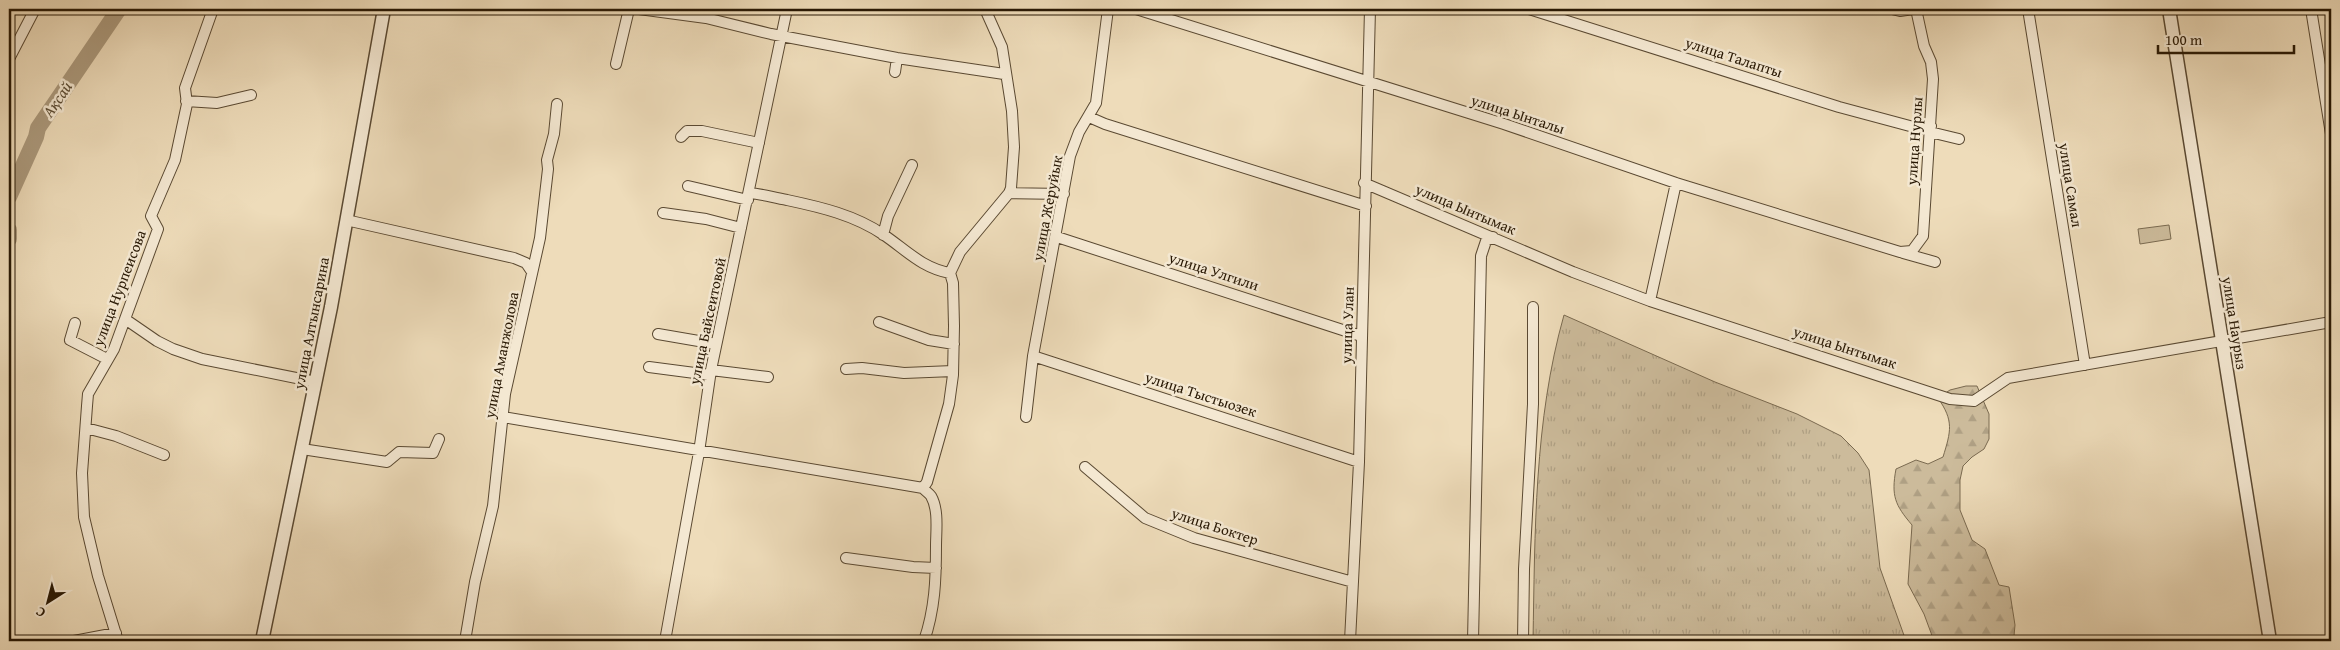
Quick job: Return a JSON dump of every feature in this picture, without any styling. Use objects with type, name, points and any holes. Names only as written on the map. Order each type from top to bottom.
[{"type":"street","points":[[9,59],[34,9]]},
{"type":"street","name":"улица Нурпеисова","points":[[117,639],[95,568],[84,517],[82,473],[88,394],[114,349],[158,229],[152,216],[175,160],[186,101],[185,88],[213,9]]},
{"type":"street","name":"улица Алтынсарина","points":[[262,641],[316,382],[384,9]]},
{"type":"street","points":[[616,64],[629,9]]},
{"type":"street","points":[[639,9],[679,13],[897,58],[1004,74]]},
{"type":"street","name":"улица Байсеитовой","points":[[665,641],[699,452],[710,372],[788,9]]},
{"type":"street","points":[[922,488],[927,482],[948,404],[953,371],[953,293],[950,273],[960,252],[1009,193],[1013,166],[1013,130],[1002,48],[985,9]]},
{"type":"street","name":"улица Жеруйык","points":[[1026,417],[1033,356],[1057,237],[1070,156],[1079,132],[1096,103],[1108,9]]},
{"type":"street","name":"улица Ынталы","points":[[1136,9],[1504,124],[1676,183],[1935,262]]},
{"type":"street","name":"улица Улан","points":[[1350,641],[1359,462],[1366,206],[1364,184],[1370,9]]},
{"type":"street","name":"улица Талапты","points":[[1529,9],[1840,107],[1921,129],[1930,129],[1959,139]]},
{"type":"street","points":[[1892,9],[1900,11],[1914,9]]},
{"type":"street","name":"улица Нурлы","points":[[1895,251],[1912,251],[1923,236],[1930,129],[1931,62],[1924,46],[1914,9]]},
{"type":"street","name":"улица Самал","points":[[2028,9],[2085,365]]},
{"type":"street","name":"улица Наурыз","points":[[2169,9],[2220,342],[2270,641]]},
{"type":"street","points":[[2311,9],[2331,134]]},
{"type":"street","points":[[895,72],[897,58]]},
{"type":"street","points":[[186,101],[217,104],[251,95]]},
{"type":"street","name":"улица Аманжолова","points":[[466,641],[475,582],[493,506],[505,394],[540,238],[548,169],[547,160],[554,134],[557,104]]},
{"type":"street","points":[[1089,117],[1105,124],[1366,206]]},
{"type":"street","points":[[681,137],[687,131],[702,131],[759,143]]},
{"type":"street","points":[[883,235],[886,223],[912,165]]},
{"type":"street","points":[[1650,301],[1676,183]]},
{"type":"street","name":"улица Ынтымак","points":[[1364,184],[1574,272],[1650,301],[1950,399],[1974,401],[2008,378],[2331,322]]},
{"type":"street","points":[[688,186],[749,196],[764,194],[819,206],[844,215],[883,235],[926,266],[950,273]]},
{"type":"street","points":[[1009,193],[1064,194]]},
{"type":"street","points":[[663,213],[706,219],[741,228]]},
{"type":"street","points":[[346,220],[514,258],[526,263],[532,272]]},
{"type":"street","name":"улица Улгили","points":[[1057,237],[1361,336]]},
{"type":"street","points":[[1473,641],[1481,256],[1486,241],[1493,237]]},
{"type":"street","points":[[1523,641],[1524,569],[1533,404],[1533,307]]},
{"type":"street","points":[[125,319],[157,341],[187,354],[316,382]]},
{"type":"street","points":[[880,322],[929,340],[954,344]]},
{"type":"street","points":[[74,323],[70,340],[107,359]]},
{"type":"street","points":[[658,334],[716,344]]},
{"type":"street","name":"улица Тыстыозек","points":[[1033,356],[1106,378],[1359,462]]},
{"type":"street","points":[[649,367],[768,377]]},
{"type":"street","points":[[846,369],[862,368],[904,374],[953,371]]},
{"type":"street","points":[[503,417],[699,452],[922,488],[931,496],[934,506],[936,568],[934,601],[924,641]]},
{"type":"street","points":[[86,428],[116,436],[164,455]]},
{"type":"street","points":[[302,449],[387,462],[399,452],[434,453],[439,439]]},
{"type":"street","name":"улица Боктер","points":[[1085,467],[1145,518],[1194,538],[1353,582]]},
{"type":"street","points":[[846,558],[928,569],[936,568]]},
{"type":"street","points":[[74,641],[117,639]]},
{"type":"green space","points":[[2169,225],[2171,239],[2140,244],[2138,229]]},
{"type":"green space","points":[[1564,315],[1715,382],[1797,414],[1841,436],[1858,453],[1869,470],[1880,568],[1906,641],[1533,641],[1538,477],[1547,395]]},
{"type":"green space","points":[[1966,386],[1977,386],[1989,414],[1989,439],[1984,449],[1963,466],[1960,480],[1960,510],[1972,540],[1985,549],[1999,585],[2009,587],[2015,625],[2015,641],[1934,641],[1924,614],[1908,584],[1912,525],[1898,506],[1894,493],[1896,469],[1916,460],[1928,464],[1943,457],[1950,426],[1947,413],[1938,398],[1950,390]]},
{"type":"waterway","name":"Ақсай","points":[[9,197],[36,137],[38,128],[119,9]]},
{"type":"waterway","name":"Ақсай","points":[[9,230],[9,239]]}]
